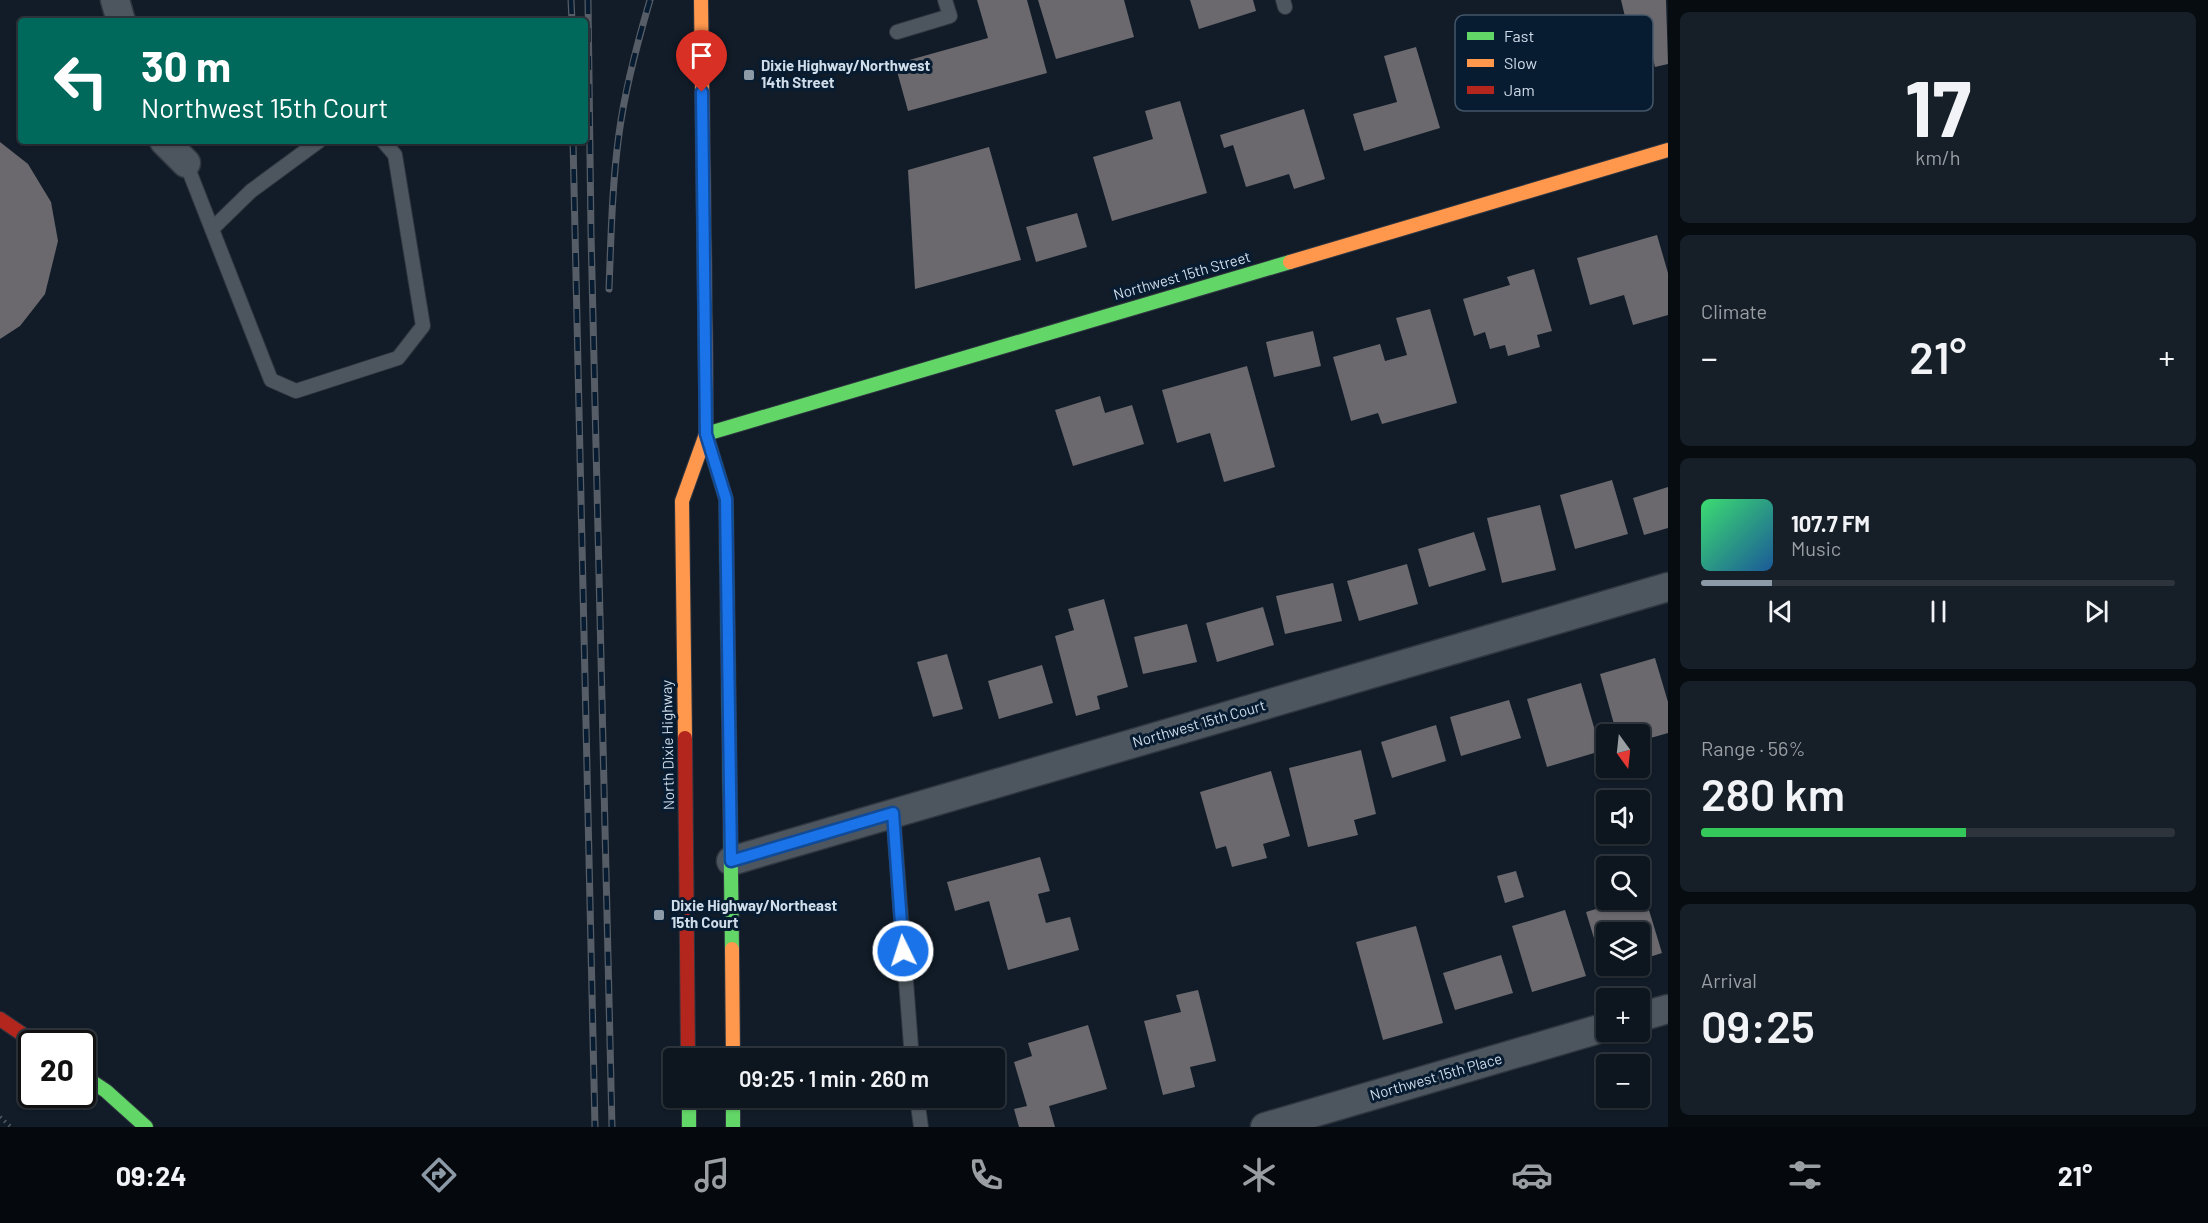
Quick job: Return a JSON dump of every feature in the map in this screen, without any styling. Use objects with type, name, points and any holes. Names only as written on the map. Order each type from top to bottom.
[{"type":"main road","name":"North Dixie Highway","points":[[701,0],[706,434],[726,499],[733,1048]]},
{"type":"main road","name":"Northwest 15th Street","points":[[706,434],[1668,150]]},
{"type":"main road","name":"North Dixie Highway","points":[[688,1048],[682,501],[706,434]]},
{"type":"main road","points":[[0,1019],[18,1031]]},
{"type":"main road","points":[[96,1084],[146,1127]]},
{"type":"main road","points":[[689,1108],[689,1127]]},
{"type":"main road","points":[[733,1108],[733,1127]]},
{"type":"street","points":[[115,0],[120,18]]},
{"type":"street","points":[[167,144],[186,163]]},
{"type":"street","name":"Northwest 15th Court","points":[[731,861],[1668,587]]},
{"type":"street","points":[[1650,1014],[1668,1009]]},
{"type":"street","name":"Northwest 15th Place","points":[[1265,1127],[1596,1030]]},
{"type":"lane","points":[[897,32],[950,16],[945,0]]},
{"type":"lane","points":[[212,229],[251,191],[315,144]]},
{"type":"lane","points":[[186,163],[271,380],[296,391],[398,358],[423,326],[395,155],[385,144]]},
{"type":"lane","points":[[893,813],[911,1048]]},
{"type":"lane","points":[[918,1108],[921,1127]]},
{"type":"path","points":[[0,1117],[11,1127]]},
{"type":"building","points":[[977,0],[1027,0],[1047,73],[908,111],[895,64],[988,38]]},
{"type":"building","points":[[1038,0],[1124,0],[1134,37],[1056,59]]},
{"type":"building","points":[[1190,0],[1253,0],[1256,11],[1199,29]]},
{"type":"building","points":[[1621,0],[1666,0],[1668,64],[1655,67],[1653,15],[1625,15]]},
{"type":"building","points":[[1416,47],[1440,128],[1364,151],[1353,114],[1397,102],[1384,56]]},
{"type":"building","points":[[1180,101],[1207,193],[1112,221],[1093,157],[1153,139],[1145,111]]},
{"type":"building","points":[[1304,109],[1325,179],[1294,189],[1289,174],[1246,187],[1233,145],[1224,148],[1220,135]]},
{"type":"building","points":[[0,142],[28,164],[51,202],[58,241],[45,294],[20,326],[0,339]]},
{"type":"building","points":[[989,147],[1021,260],[915,289],[908,170]]},
{"type":"building","points":[[1077,213],[1087,247],[1036,262],[1026,227]]},
{"type":"building","points":[[1657,235],[1668,273],[1668,315],[1633,325],[1624,295],[1590,305],[1577,258]]},
{"type":"building","points":[[1534,269],[1552,331],[1537,335],[1540,347],[1508,356],[1505,345],[1490,349],[1485,332],[1474,336],[1463,299],[1510,285],[1507,277]]},
{"type":"building","points":[[1430,309],[1457,403],[1382,424],[1378,413],[1351,421],[1333,357],[1380,344],[1385,361],[1407,355],[1396,318]]},
{"type":"building","points":[[1313,331],[1321,366],[1274,377],[1266,342]]},
{"type":"building","points":[[1247,366],[1275,467],[1224,482],[1210,433],[1177,443],[1162,390]]},
{"type":"building","points":[[1100,396],[1105,413],[1132,405],[1144,444],[1073,466],[1055,410]]},
{"type":"building","points":[[1612,480],[1628,534],[1575,549],[1560,495]]},
{"type":"building","points":[[1668,487],[1668,528],[1644,535],[1633,498]]},
{"type":"building","points":[[1540,505],[1556,570],[1502,583],[1487,518]]},
{"type":"building","points":[[1474,532],[1486,570],[1429,587],[1418,549]]},
{"type":"building","points":[[1407,564],[1418,604],[1359,621],[1347,581]]},
{"type":"building","points":[[1333,583],[1342,621],[1285,634],[1276,596]]},
{"type":"building","points":[[1104,599],[1128,687],[1097,696],[1100,709],[1076,716],[1055,636],[1074,630],[1068,609]]},
{"type":"building","points":[[1263,607],[1274,645],[1217,662],[1206,623]]},
{"type":"building","points":[[1187,624],[1197,662],[1143,674],[1134,637]]},
{"type":"building","points":[[947,654],[963,709],[933,717],[917,662]]},
{"type":"building","points":[[1655,658],[1668,702],[1668,733],[1650,738],[1650,724],[1614,724],[1600,674]]},
{"type":"building","points":[[1042,665],[1053,703],[999,719],[988,681]]},
{"type":"building","points":[[1581,683],[1596,734],[1596,752],[1547,767],[1527,699]]},
{"type":"building","points":[[1509,700],[1521,738],[1461,756],[1450,717]]},
{"type":"building","points":[[1436,725],[1446,761],[1392,778],[1381,742]]},
{"type":"building","points":[[1361,750],[1376,814],[1354,820],[1358,835],[1308,847],[1289,768]]},
{"type":"building","points":[[1271,771],[1290,836],[1263,844],[1267,858],[1232,867],[1226,846],[1216,849],[1200,792]]},
{"type":"building","points":[[1040,857],[1050,891],[1038,894],[1046,923],[1070,917],[1079,950],[1008,970],[989,901],[955,911],[947,882]]},
{"type":"building","points":[[1516,871],[1524,897],[1505,903],[1497,876]]},
{"type":"building","points":[[1596,909],[1649,910],[1662,953],[1650,957],[1650,922],[1596,922],[1596,945],[1586,912]]},
{"type":"building","points":[[1565,910],[1586,976],[1532,992],[1512,926]]},
{"type":"building","points":[[1416,926],[1443,1023],[1383,1040],[1356,942]]},
{"type":"building","points":[[1501,955],[1513,993],[1455,1010],[1443,973]]},
{"type":"building","points":[[1198,990],[1216,1061],[1190,1067],[1195,1087],[1163,1095],[1144,1021],[1181,1012],[1176,995]]},
{"type":"building","points":[[1088,1025],[1107,1089],[1049,1106],[1055,1127],[1019,1127],[1014,1109],[1027,1106],[1014,1062],[1032,1056],[1028,1043]]},
{"type":"railway","points":[[571,0],[572,18]]},
{"type":"railway","points":[[588,0],[591,233],[612,1127]]},
{"type":"railway","points":[[609,289],[613,192],[619,134],[632,66],[650,0]]},
{"type":"railway","points":[[573,144],[595,1127]]},
{"type":"traffic: fast","points":[[706,434],[1290,262]]},
{"type":"traffic: fast","points":[[706,391],[706,434],[726,499],[732,949]]},
{"type":"traffic: fast","points":[[96,1084],[146,1127]]},
{"type":"traffic: fast","points":[[689,1108],[689,1127]]},
{"type":"traffic: fast","points":[[733,1108],[733,1127]]},
{"type":"traffic: slow","points":[[701,0],[706,391]]},
{"type":"traffic: slow","points":[[1290,262],[1668,150]]},
{"type":"traffic: slow","points":[[685,738],[682,501],[706,434]]},
{"type":"traffic: slow","points":[[732,949],[733,1048]]},
{"type":"traffic: jam","points":[[685,738],[688,1048]]},
{"type":"traffic: jam","points":[[0,1019],[18,1031]]},
{"type":"place","name":"Dixie Highway/Northwest 14th Street","points":[[749,75]]},
{"type":"place","name":"Dixie Highway/Northeast 15th Court","points":[[659,915]]},
{"type":"route","points":[[702,92],[706,434],[726,499],[731,861],[893,813],[903,951]]}]
